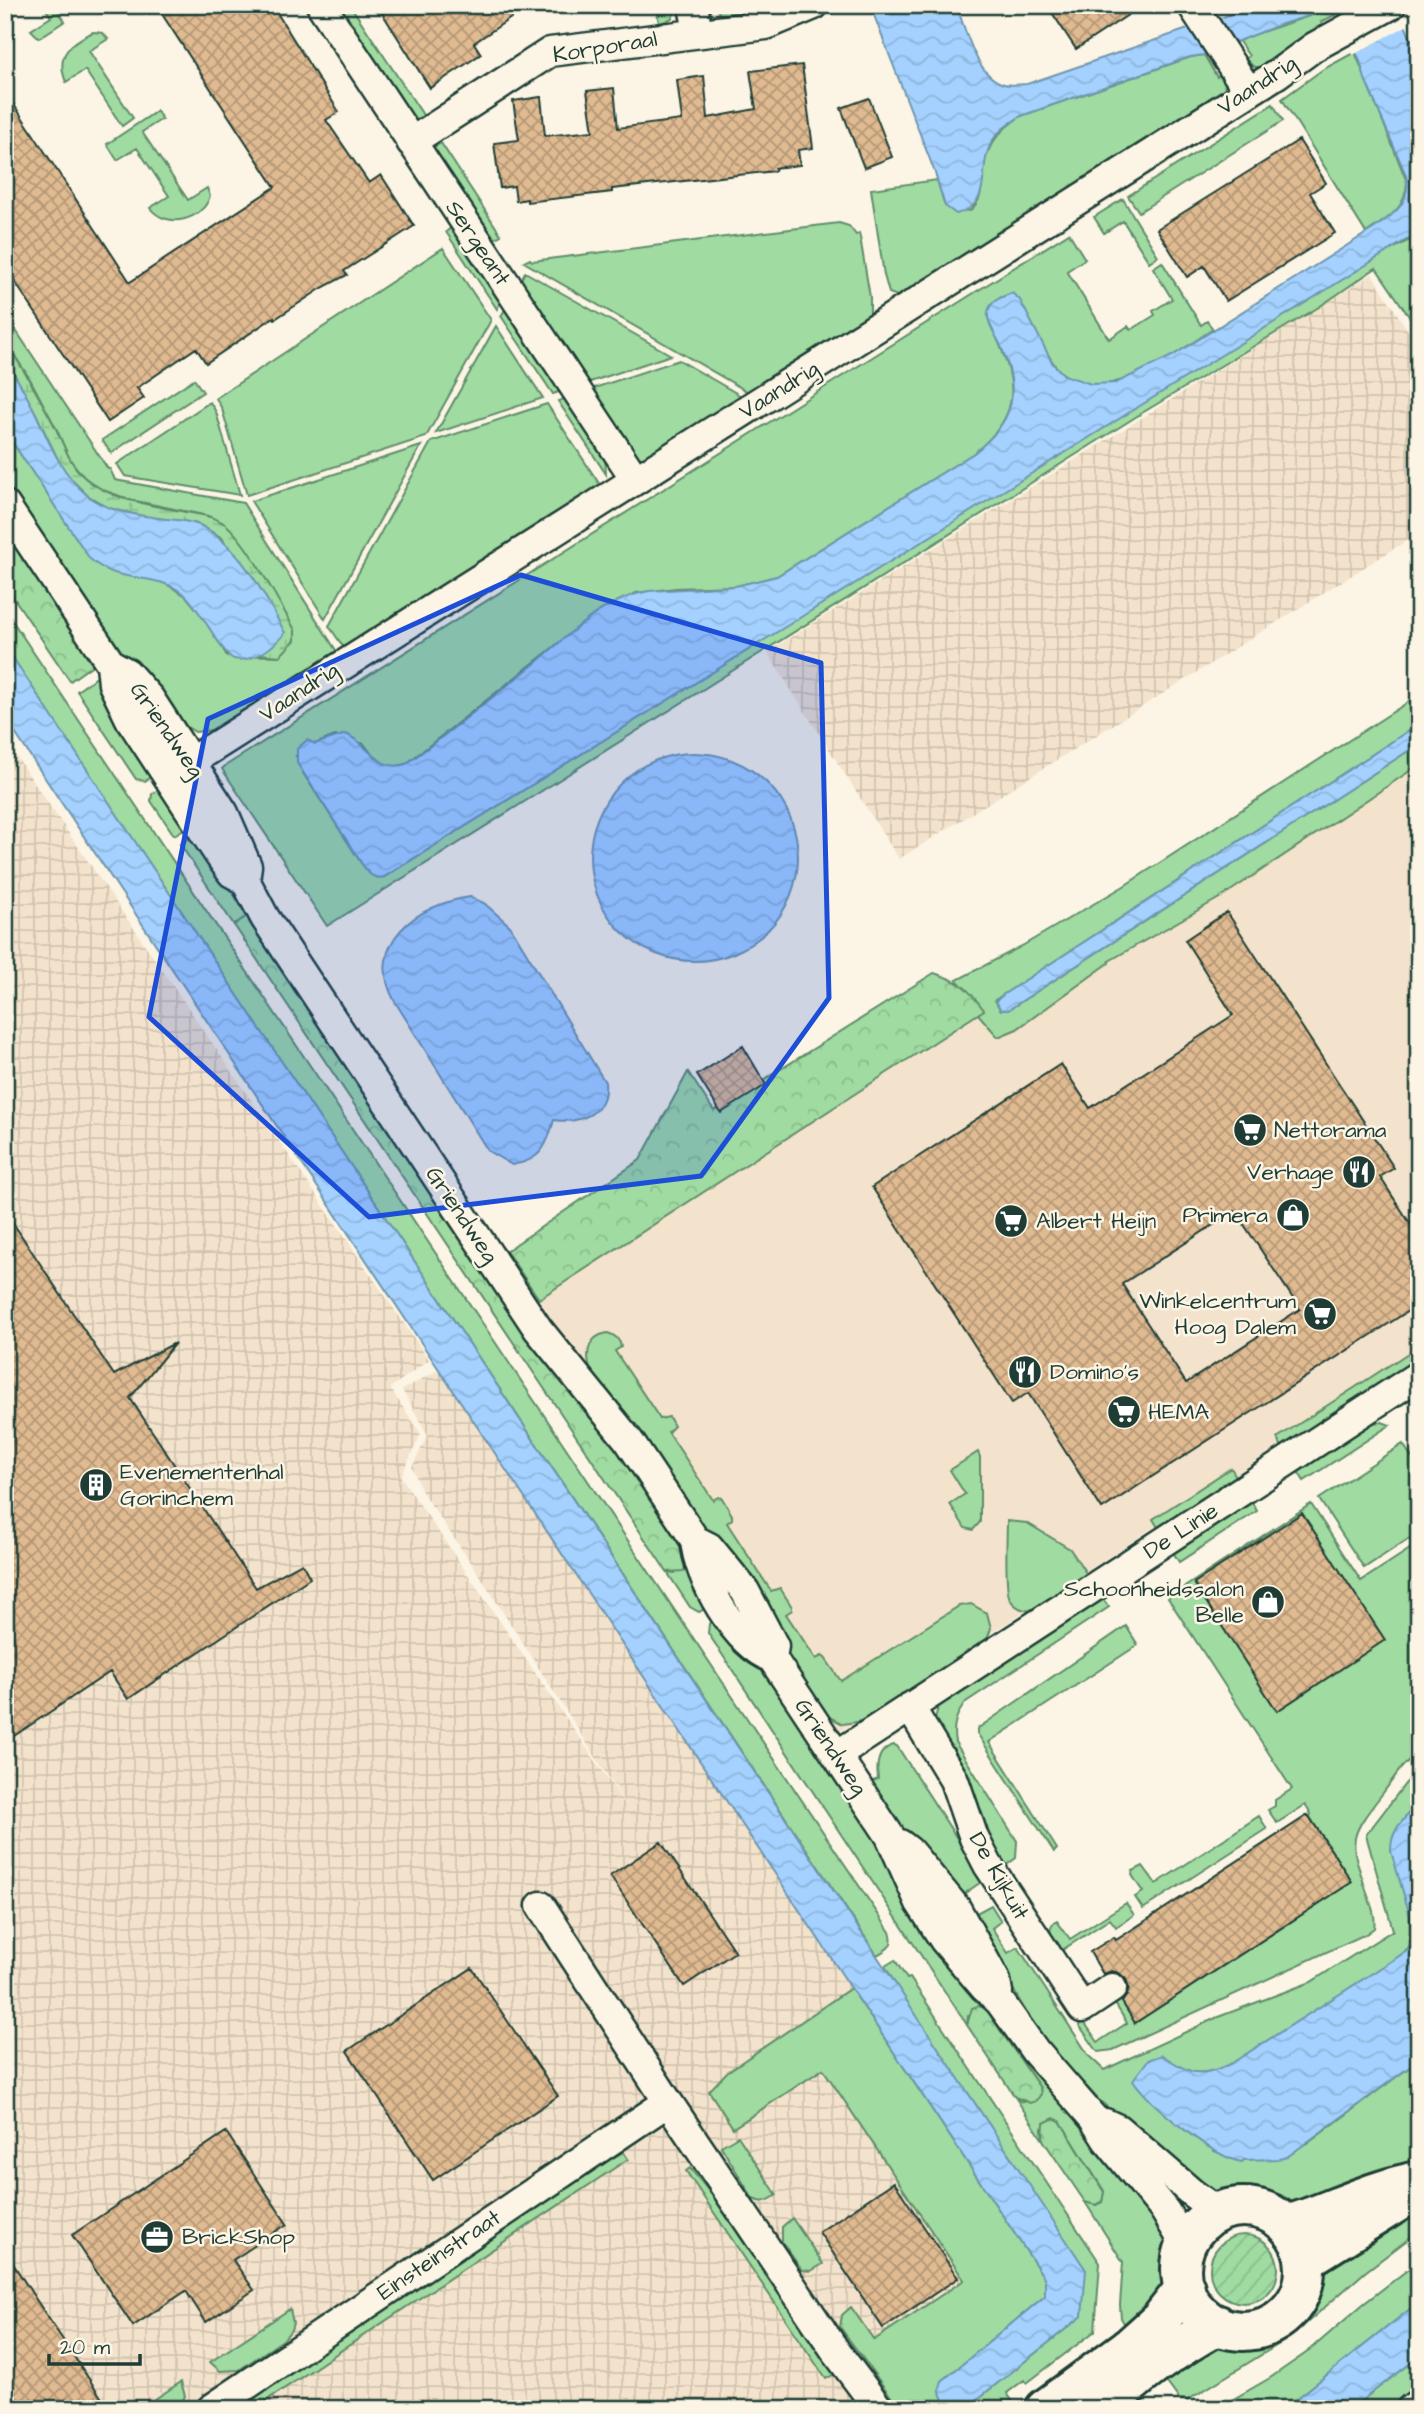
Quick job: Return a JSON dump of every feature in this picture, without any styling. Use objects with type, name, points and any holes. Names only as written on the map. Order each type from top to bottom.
[{"type":"main road","points":[[1288,2225],[1390,2186],[1419,2181]]},
{"type":"main road","points":[[1305,2260],[1387,2211],[1419,2186]]},
{"type":"main road","points":[[1242,2207],[1255,2208],[1278,2217],[1288,2225],[1299,2241],[1305,2260],[1299,2295],[1285,2314],[1265,2327],[1242,2330],[1219,2325],[1198,2310],[1185,2288],[1182,2267],[1186,2246],[1199,2226],[1218,2212],[1242,2207]]},
{"type":"main road","points":[[1045,2409],[1131,2346],[1160,2320],[1185,2288]]},
{"type":"main road","points":[[1104,2409],[1131,2383],[1188,2342],[1219,2325]]},
{"type":"street","name":"Sergeant","points":[[321,5],[636,480]]},
{"type":"street","points":[[693,5],[698,33]]},
{"type":"street","name":"Korporaal","points":[[411,142],[550,52],[766,25],[814,5]]},
{"type":"street","name":"Vaandrig","points":[[168,776],[636,480],[1242,80],[1391,5]]},
{"type":"street","points":[[1193,7],[1242,80]]},
{"type":"street","name":"Griendweg","points":[[5,505],[111,664],[127,673],[150,699],[191,761],[241,848],[247,866],[245,880]]},
{"type":"street","name":"Griendweg","points":[[111,664],[113,684],[130,719],[232,873],[245,880],[265,918],[538,1329],[629,1441],[695,1540],[696,1558],[720,1606],[759,1653],[772,1658],[837,1755],[890,1836],[908,1879],[932,1923],[984,1987],[1000,2002],[1035,2051],[1093,2118],[1107,2140],[1165,2211],[1186,2246]]},
{"type":"street","name":"De Linie","points":[[837,1755],[1419,1375]]},
{"type":"street","name":"De Kijkuit","points":[[910,1707],[954,1780],[974,1838],[988,1865],[1082,2008],[1112,1987]]},
{"type":"street","points":[[541,1906],[668,2102],[837,2353],[879,2409]]},
{"type":"street","name":"Einsteinstraat","points":[[211,2409],[668,2102]]},
{"type":"street","name":"Griendweg","points":[[1093,2118],[1118,2129],[1218,2212]]},
{"type":"street","points":[[1411,2409],[1419,2403]]},
{"type":"highlighted area","points":[[521,575],[821,663],[829,998],[701,1176],[369,1217],[149,1017],[208,719]]},
{"type":"shaded area","points":[[1372,274],[1419,348],[1419,533],[899,859],[767,652]]},
{"type":"shaded area","points":[[1419,730],[1419,1355],[807,1753],[539,1299]]},
{"type":"shaded area","points":[[5,740],[429,1360],[390,1388],[421,1434],[401,1477],[632,1814],[476,1570],[422,1492],[412,1467],[428,1435],[402,1390],[440,1369],[1045,2279],[903,2409],[5,2409]]},
{"type":"green space","points":[[43,5],[54,5],[65,21],[39,38],[31,30],[51,17]]},
{"type":"green space","points":[[335,5],[350,5],[425,118],[414,125]]},
{"type":"green space","points":[[636,5],[678,5],[672,18],[659,24],[657,9],[636,11]]},
{"type":"green space","points":[[716,5],[761,5],[762,10],[760,13],[729,16],[719,14]]},
{"type":"green space","points":[[1332,11],[1335,15],[1321,22],[1324,28],[1263,67],[1254,67],[1245,59],[1249,56],[1238,40],[1321,12]]},
{"type":"green space","points":[[93,32],[103,33],[108,39],[89,51],[133,118],[122,126],[85,70],[66,82],[63,73],[62,64],[67,51]]},
{"type":"green space","points":[[1355,52],[1407,182],[1399,207],[1366,233],[1282,99],[1322,70]]},
{"type":"green space","points":[[1204,55],[1217,77],[1222,74],[1225,82],[1220,95],[903,298],[889,293],[871,189],[937,180],[945,206],[970,211],[980,196],[983,169],[991,145],[1001,132],[1021,116],[1191,57]]},
{"type":"green space","points":[[1273,104],[1283,121],[1139,212],[1128,196]]},
{"type":"green space","points":[[157,111],[162,119],[142,132],[188,200],[207,188],[210,196],[200,211],[184,219],[166,219],[150,208],[169,196],[137,148],[117,160],[107,144]]},
{"type":"green space","points":[[441,143],[501,235],[491,241],[430,149]]},
{"type":"green space","points":[[1123,199],[1158,256],[1149,262],[1123,221],[1104,233],[1094,217]]},
{"type":"green space","points":[[839,223],[849,226],[856,235],[859,233],[870,297],[870,315],[750,393],[524,262],[530,259],[532,261]]},
{"type":"green space","points":[[453,226],[501,301],[497,309],[446,232]]},
{"type":"green space","points":[[1069,233],[1085,259],[1067,271],[1109,339],[1128,326],[1131,330],[1155,315],[1153,311],[1172,299],[1153,268],[1162,262],[1201,325],[1207,321],[1213,329],[1140,374],[1099,385],[1079,382],[1062,373],[1050,359],[1035,333],[1001,298],[991,325],[1010,379],[1009,409],[1002,423],[974,453],[777,576],[736,586],[676,588],[636,593],[589,619],[406,764],[395,767],[384,764],[364,744],[335,736],[296,756],[303,773],[362,864],[384,877],[1371,260],[1419,235],[1419,331],[1376,268],[1319,307],[1142,413],[327,926],[222,769],[225,766]]},
{"type":"green space","points":[[443,248],[491,320],[426,437],[247,495],[222,409],[216,398]]},
{"type":"green space","points":[[525,272],[671,355],[587,383],[519,283]]},
{"type":"green space","points":[[506,308],[562,391],[553,394],[501,316]]},
{"type":"green space","points":[[5,314],[115,480],[243,503],[337,652],[213,730],[195,732],[173,718],[125,659],[5,480],[5,431],[67,524],[186,596],[208,623],[227,656],[280,656],[295,630],[243,545],[226,525],[208,516],[131,500],[100,489],[84,477],[69,459],[30,379],[5,341]]},
{"type":"green space","points":[[496,326],[543,398],[436,433]]},
{"type":"green space","points":[[5,341],[42,402],[70,459],[85,478],[120,497],[210,517],[225,524],[233,532],[263,574],[295,630],[295,640],[280,656],[259,654],[280,638],[222,538],[198,524],[141,516],[109,508],[87,495],[64,472],[5,358]]},
{"type":"green space","points":[[679,360],[743,397],[640,464],[591,389]]},
{"type":"green space","points":[[194,379],[203,392],[111,453],[102,440]]},
{"type":"green space","points":[[567,398],[605,455],[606,474],[558,401]]},
{"type":"green space","points":[[210,402],[216,412],[240,495],[125,476],[117,464]]},
{"type":"green space","points":[[547,404],[600,485],[344,648],[329,626],[431,442]]},
{"type":"green space","points":[[421,446],[325,619],[251,501]]},
{"type":"green space","points":[[5,530],[94,664],[70,681],[5,585]]},
{"type":"green space","points":[[5,610],[890,1932],[891,1943],[884,1951],[877,1955],[5,646]]},
{"type":"green space","points":[[101,674],[157,773],[145,781],[136,779],[77,691]]},
{"type":"green space","points":[[1419,695],[1419,724],[995,1000],[1000,1009],[1008,1010],[1419,744],[1419,763],[1407,773],[1223,896],[1109,961],[1017,1029],[998,1037],[978,1014],[983,1009],[957,980],[1022,946],[1124,886]]},
{"type":"green space","points":[[165,785],[191,825],[174,835],[151,801],[152,794]]},
{"type":"green space","points":[[197,834],[247,916],[234,925],[180,844]]},
{"type":"green space","points":[[247,916],[526,1336],[617,1448],[687,1557],[684,1571],[667,1572],[234,925]]},
{"type":"green space","points":[[934,973],[963,986],[984,1010],[539,1299],[506,1251],[640,1160],[688,1072],[714,1111]]},
{"type":"green space","points":[[608,1333],[618,1340],[621,1347],[615,1351],[660,1419],[669,1417],[674,1426],[668,1432],[713,1500],[722,1498],[732,1515],[732,1519],[727,1523],[771,1591],[780,1588],[792,1607],[786,1614],[816,1659],[822,1656],[825,1658],[841,1681],[959,1606],[971,1604],[987,1613],[991,1628],[987,1640],[864,1721],[843,1724],[829,1717],[711,1540],[592,1374],[588,1361],[589,1348],[595,1338]]},
{"type":"green space","points":[[1419,1346],[1419,1360],[1283,1449],[1277,1438]]},
{"type":"green space","points":[[1382,1422],[1390,1425],[1304,1481],[1297,1470],[1369,1423]]},
{"type":"green space","points":[[1403,1444],[1419,1468],[1419,1532],[1364,1568],[1319,1499]]},
{"type":"green space","points":[[978,1452],[980,1522],[973,1530],[965,1528],[950,1504],[965,1494],[950,1470]]},
{"type":"green space","points":[[1231,1468],[1237,1478],[1159,1529],[1153,1519]]},
{"type":"green space","points":[[1251,1501],[1257,1511],[1179,1562],[1173,1552]]},
{"type":"green space","points":[[1311,1504],[1361,1581],[1419,1543],[1419,1753],[1404,1765],[1362,1821],[1354,1842],[1357,1863],[1373,1912],[1374,1928],[1113,2050],[1098,2052],[1079,2025],[1084,2022],[1098,2042],[1127,2023],[1114,2002],[1120,1998],[1136,2022],[1352,1882],[1305,1805],[1277,1823],[1268,1810],[1275,1806],[1275,1800],[1292,1789],[1168,1598]]},
{"type":"green space","points":[[1007,1521],[1027,1523],[1070,1549],[1088,1576],[1034,1611],[1017,1607],[1008,1593]]},
{"type":"green space","points":[[687,1557],[711,1605],[699,1612],[690,1607],[667,1572],[675,1573]]},
{"type":"green space","points":[[1101,1597],[1109,1607],[966,1702],[956,1720],[955,1742],[1017,1841],[1016,1858],[1004,1867],[991,1847],[971,1786],[934,1723],[937,1704]]},
{"type":"green space","points":[[719,1616],[760,1664],[968,1980],[1030,2067],[1161,2220],[1169,2238],[1171,2268],[1160,2294],[1131,2335],[1121,2318],[1123,2262],[1085,2202],[1096,2205],[1102,2202],[1104,2191],[1060,2121],[1042,2128],[1043,2140],[1015,2097],[1023,2102],[1041,2094],[1040,2088],[985,2008],[968,2016],[967,2025],[708,1633],[709,1624]]},
{"type":"green space","points":[[1126,1626],[1138,1645],[989,1742],[1057,1849],[1054,1852],[977,1733],[977,1729]]},
{"type":"green space","points":[[894,1745],[984,1880],[958,1898],[919,1853],[871,1782],[878,1779],[877,1768],[881,1754]]},
{"type":"green space","points":[[1419,1770],[1419,1803],[1405,1817],[1410,1920],[1414,1933],[1411,1946],[1397,1958],[1233,2063],[1203,2073],[1184,2069],[1214,2151],[1244,2160],[1308,2143],[1419,2060],[1419,2163],[1289,2208],[1259,2197],[1213,2193],[1190,2180],[1098,2099],[1048,2045],[1033,2024],[971,1916],[991,1905],[1001,1921],[992,1928],[1008,1953],[1018,1947],[1089,2056],[1104,2070],[1218,2017],[1311,1982],[1393,1930],[1366,1835]]},
{"type":"green space","points":[[1259,1816],[1267,1829],[1143,1909],[1135,1897],[1143,1892],[1132,1875],[1133,1871],[1143,1866],[1156,1884]]},
{"type":"green space","points":[[1126,1903],[1134,1915],[1116,1927],[1110,1919],[1059,1952],[1050,1931],[1057,1921],[1070,1939]]},
{"type":"green space","points":[[895,1960],[907,1979],[910,1978],[1100,2263],[1095,2331],[1027,2383],[1024,2380],[1007,2393],[1015,2405],[1012,2409],[965,2409],[1082,2316],[885,1966]]},
{"type":"green space","points":[[851,1988],[1045,2279],[1045,2296],[942,2381],[952,2409],[900,2409],[840,2327],[842,2315],[851,2307],[874,2340],[964,2280],[823,2069],[733,2128],[709,2091],[727,2072]]},
{"type":"green space","points":[[972,2008],[985,2008],[1040,2088],[1041,2094],[1036,2101],[1030,2103],[1015,2097],[967,2025]]},
{"type":"green space","points":[[1054,2118],[1060,2121],[1104,2192],[1102,2202],[1096,2205],[1085,2202],[1043,2140],[1044,2123]]},
{"type":"green space","points":[[738,2136],[777,2195],[771,2199],[763,2202],[753,2199],[721,2146]]},
{"type":"green space","points":[[623,2152],[628,2159],[258,2406],[252,2396]]},
{"type":"green space","points":[[690,2168],[722,2207],[836,2373],[826,2379],[686,2171]]},
{"type":"green space","points":[[1419,2204],[1419,2231],[1365,2272],[1292,2336],[1188,2400],[1179,2399],[1160,2373],[1223,2341],[1261,2341],[1284,2332],[1302,2316],[1329,2262]]},
{"type":"green space","points":[[792,2218],[823,2264],[811,2271],[802,2270],[782,2242],[782,2227]]},
{"type":"green space","points":[[1244,2235],[1257,2238],[1268,2245],[1275,2256],[1278,2269],[1275,2282],[1268,2293],[1257,2300],[1244,2303],[1231,2300],[1220,2293],[1213,2282],[1210,2269],[1213,2256],[1220,2245],[1231,2238]]},
{"type":"green space","points":[[1419,2261],[1419,2302],[1284,2409],[1216,2409],[1270,2378],[1309,2351]]},
{"type":"green space","points":[[290,2309],[293,2323],[283,2340],[239,2370],[220,2371],[210,2362]]},
{"type":"green space","points":[[1419,2357],[1419,2386],[1389,2409],[1350,2409]]},
{"type":"green space","points":[[181,2382],[185,2396],[179,2409],[143,2407]]},
{"type":"water","points":[[870,5],[956,5],[973,51],[986,72],[994,80],[1013,85],[1027,84],[1258,5],[1396,5],[1419,57],[1419,232],[384,877],[374,877],[362,864],[297,763],[297,749],[307,740],[315,744],[346,734],[388,765],[406,764],[601,610],[632,595],[649,591],[736,586],[777,576],[974,453],[998,429],[1010,404],[1011,376],[988,316],[992,304],[1001,297],[1012,293],[1020,300],[1053,364],[1064,375],[1091,384],[1116,383],[1172,356],[1373,229],[1394,213],[1406,193],[1406,175],[1365,79],[1359,58],[1332,11],[1279,25],[1204,55],[1190,57],[1021,116],[995,137],[986,159],[981,193],[969,209],[956,214],[945,206],[934,170]]},
{"type":"water","points":[[5,358],[57,457],[78,486],[94,500],[109,508],[188,522],[213,533],[238,557],[269,603],[285,633],[275,644],[248,659],[234,659],[224,650],[185,595],[161,582],[114,573],[90,559],[5,431]]},
{"type":"water","points":[[5,646],[1086,2270],[1082,2316],[965,2409],[950,2408],[947,2405],[940,2392],[942,2381],[1045,2296],[1045,2279],[5,718]]},
{"type":"water","points":[[1419,724],[1419,744],[1008,1010],[1001,1010],[996,1001],[1004,994]]},
{"type":"water","points":[[694,753],[734,761],[767,784],[790,817],[798,857],[790,897],[767,930],[734,953],[694,961],[654,953],[621,930],[598,897],[590,857],[598,817],[621,784],[654,761]]},
{"type":"water","points":[[470,897],[484,903],[510,926],[605,1082],[605,1093],[597,1109],[583,1118],[554,1120],[541,1151],[530,1160],[512,1165],[488,1151],[394,1000],[387,979],[386,961],[391,944],[401,930],[432,908]]},
{"type":"water","points":[[1419,1803],[1419,2060],[1287,2157],[1242,2162],[1216,2151],[1183,2129],[1153,2103],[1133,2080],[1148,2060],[1162,2055],[1181,2067],[1203,2073],[1232,2063],[1407,1951],[1415,1943],[1416,1936],[1391,1844],[1399,1825]]},
{"type":"water","points":[[1419,2302],[1419,2357],[1350,2409],[1284,2409]]},
{"type":"pier","points":[[1400,5],[1410,24],[1353,55],[1335,21]]},
{"type":"building","points":[[156,5],[272,5],[339,112],[326,120],[369,183],[381,175],[414,226],[344,271],[347,275],[275,319],[274,317],[206,363],[196,348],[137,388],[144,398],[108,422],[5,267],[5,91],[130,282],[275,187]]},
{"type":"building","points":[[377,5],[530,5],[474,43],[481,54],[430,88]]},
{"type":"building","points":[[1047,5],[1143,5],[1076,49]]},
{"type":"building","points":[[802,65],[813,148],[798,150],[800,165],[775,168],[775,171],[612,189],[612,192],[527,202],[527,199],[516,201],[514,186],[500,188],[494,143],[519,140],[513,101],[541,97],[545,136],[593,131],[587,91],[614,88],[618,128],[682,120],[677,80],[704,76],[708,118],[756,109],[750,71]]},
{"type":"building","points":[[869,98],[892,157],[864,168],[841,108]]},
{"type":"building","points":[[1299,140],[1326,183],[1310,193],[1335,233],[1226,301],[1204,266],[1187,277],[1157,229]]},
{"type":"building","points":[[1227,912],[1394,1168],[1380,1177],[1419,1237],[1419,1304],[1102,1509],[1028,1393],[1012,1403],[872,1187],[1061,1064],[1090,1108],[1233,1015],[1185,940]],"holes":[[[1235,1211],[1300,1309],[1186,1383],[1122,1284]]]},
{"type":"building","points":[[743,1046],[766,1085],[721,1113],[697,1075]]},
{"type":"building","name":"Evenementenhal Gorinchem","points":[[5,1211],[114,1375],[175,1343],[130,1398],[256,1588],[302,1563],[310,1578],[128,1699],[110,1672],[5,1742]]},
{"type":"building","points":[[1302,1513],[1385,1640],[1277,1711],[1194,1583]]},
{"type":"building","points":[[1308,1815],[1352,1882],[1135,2023],[1122,2002],[1129,1988],[1126,1979],[1112,1971],[1103,1974],[1090,1952],[1114,1937],[1116,1940]]},
{"type":"building","points":[[661,1842],[735,1952],[684,1986],[610,1876]]},
{"type":"building","points":[[472,1968],[558,2096],[433,2180],[347,2051]]},
{"type":"building","points":[[226,2132],[287,2224],[233,2260],[254,2290],[206,2322],[186,2291],[133,2326],[72,2235]]},
{"type":"building","points":[[894,2182],[958,2278],[883,2328],[819,2232]]},
{"type":"building","points":[[5,2251],[35,2298],[109,2409],[5,2409]]},
{"type":"place","name":"Nettorama","points":[[1250,1130]]},
{"type":"place","name":"Verhage","points":[[1359,1172]]},
{"type":"place","name":"Primera","points":[[1293,1215]]},
{"type":"place","name":"Albert Heijn","points":[[1011,1221]]},
{"type":"place","name":"Winkelcentrum Hoog Dalem","points":[[1320,1314]]},
{"type":"place","name":"Domino's","points":[[1025,1372]]},
{"type":"place","name":"HEMA","points":[[1124,1412]]},
{"type":"place","name":"Evenementenhal Gorinchem","points":[[96,1485]]},
{"type":"place","name":"Schoonheidssalon Belle","points":[[1268,1602]]},
{"type":"place","name":"BrickShop","points":[[157,2237]]}]
